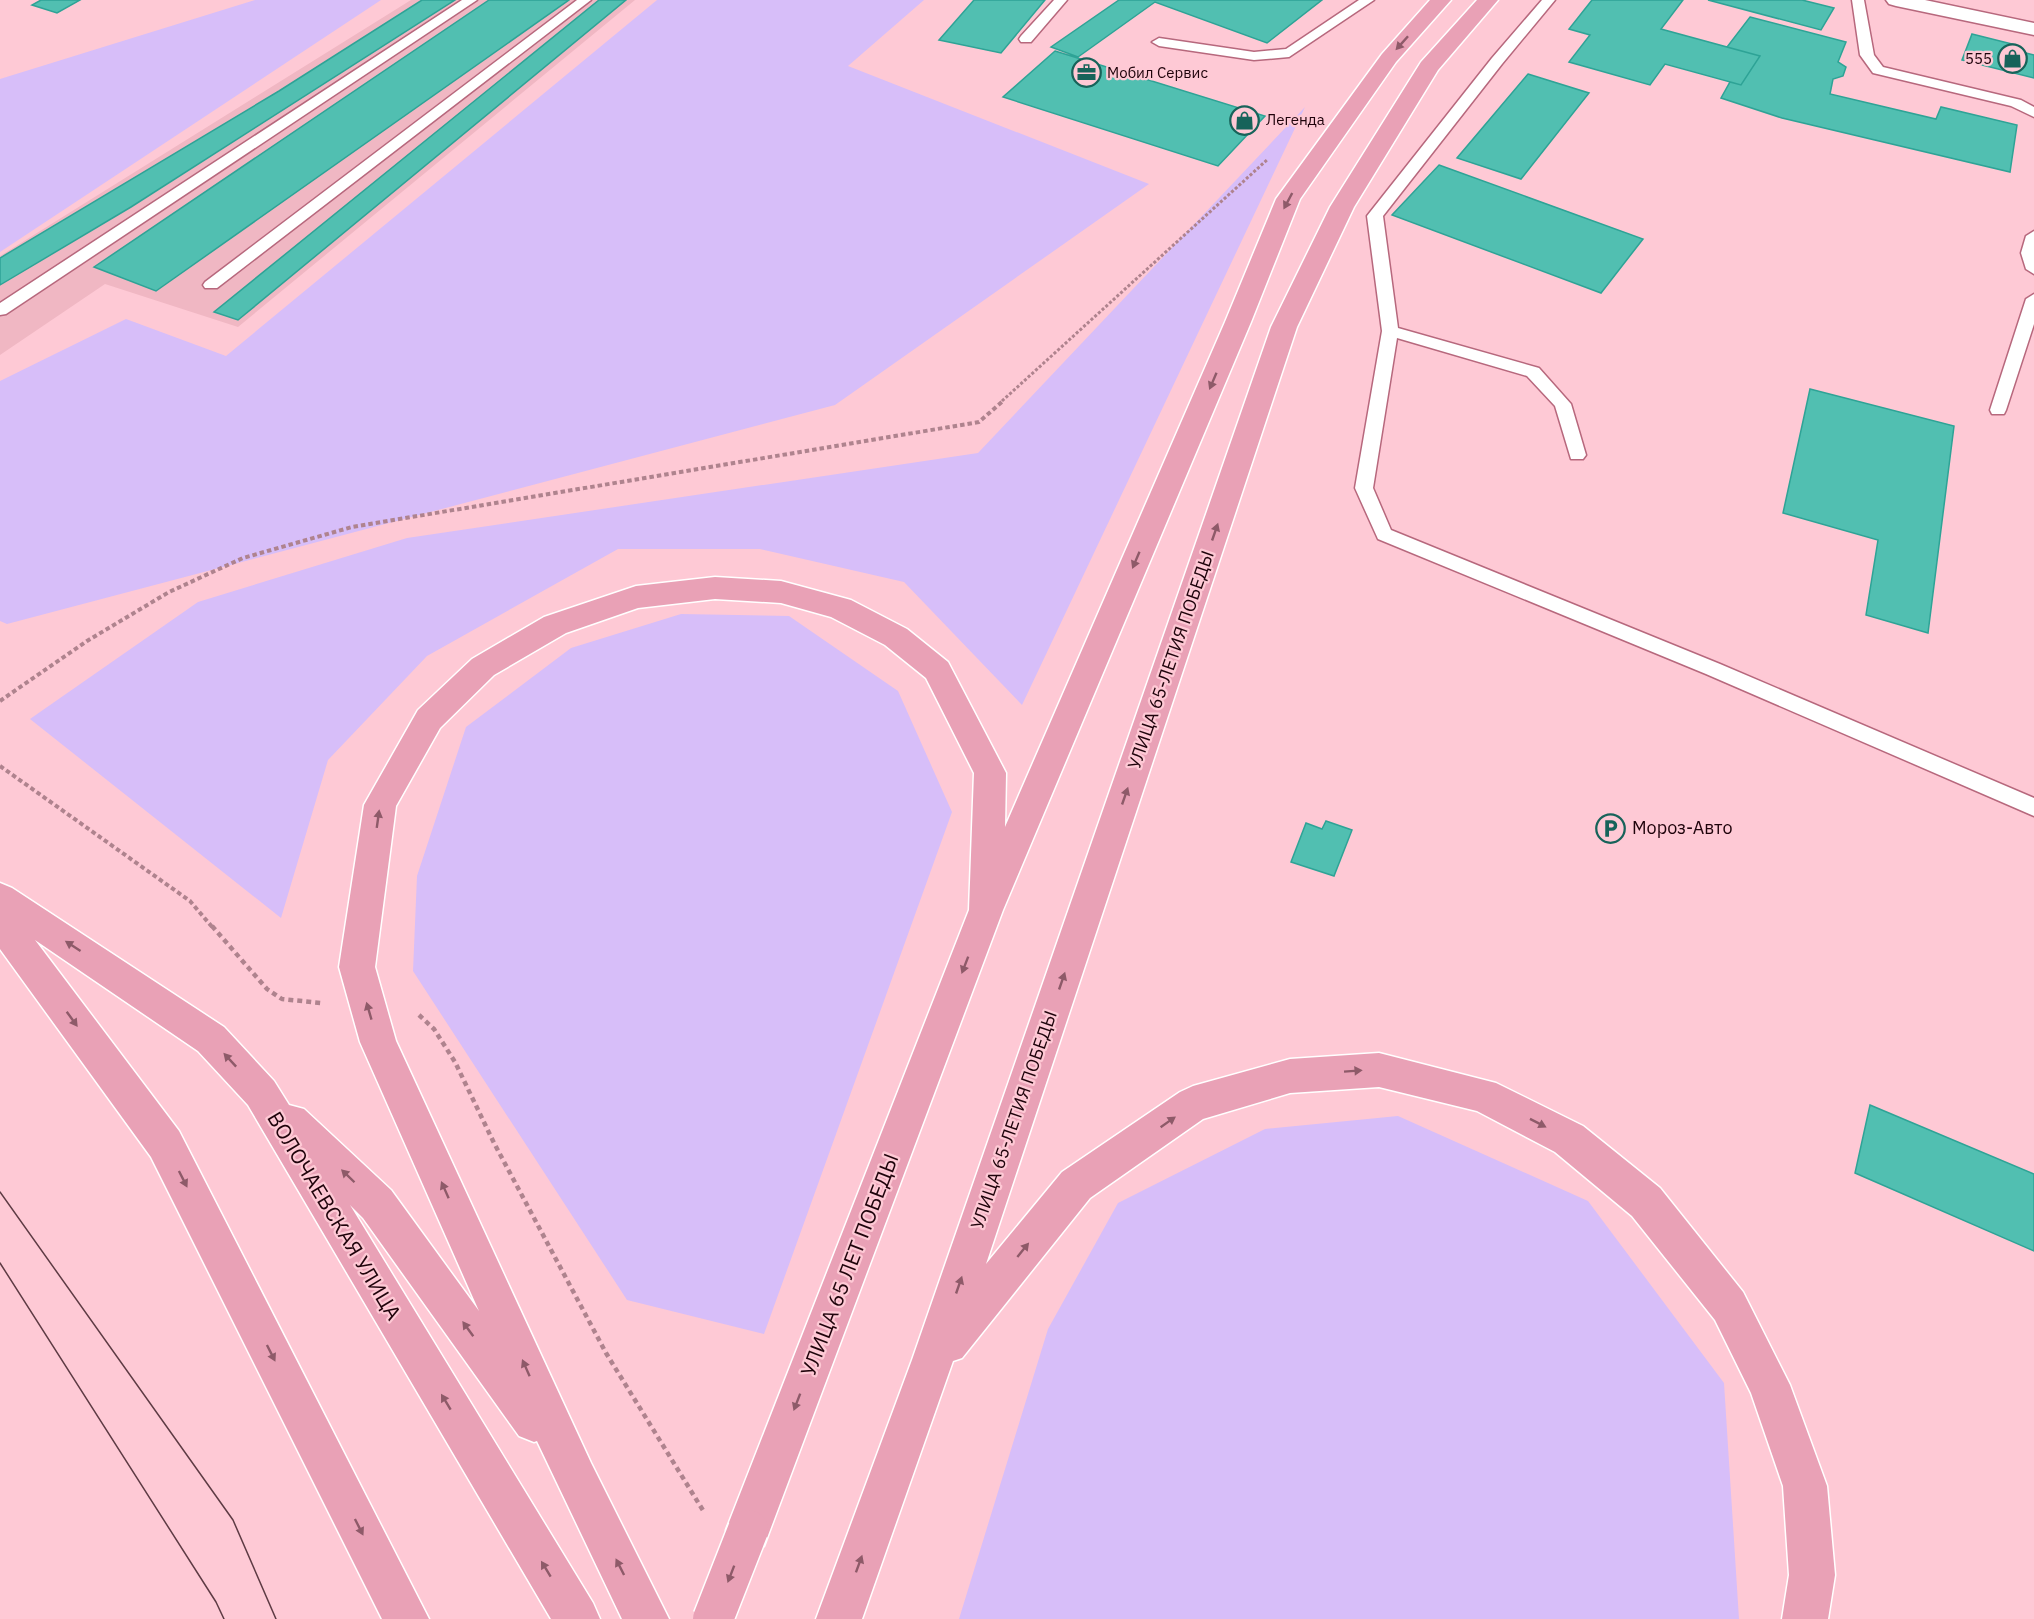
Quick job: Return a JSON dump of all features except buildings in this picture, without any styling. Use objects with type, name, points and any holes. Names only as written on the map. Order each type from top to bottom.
[{"type":"main road","points":[[986,910],[1238,322],[1288,199],[1389,58],[1441,0]]},
{"type":"main road","name":"УЛИЦА 65-ЛЕТИЯ ПОБЕДЫ","points":[[933,1360],[1284,327],[1342,207],[1428,67],[1488,0]]},
{"type":"main road","points":[[646,1619],[576,1478],[378,1042],[357,967],[380,805],[429,719],[483,667],[555,625],[636,597],[715,588],[781,592],[849,613],[896,637],[937,670],[990,773],[986,910]]},
{"type":"main road","name":"ВОЛОЧАЕВСКАЯ УЛИЦА","points":[[0,898],[211,1039],[261,1094],[577,1619]]},
{"type":"main road","name":"УЛИЦА 65 ЛЕТ ПОБЕДЫ","points":[[713,1619],[729,1525],[986,910]]},
{"type":"main road","points":[[0,921],[165,1144],[406,1619]]},
{"type":"main road","points":[[839,1619],[933,1360],[1076,1185],[1193,1104],[1290,1076],[1379,1070],[1483,1095],[1569,1139],[1646,1203],[1729,1306],[1769,1385],[1805,1486],[1812,1575],[1805,1619]]},
{"type":"main road","points":[[261,1094],[377,1204],[576,1478]]},
{"type":"street","points":[[1896,0],[2034,29]]},
{"type":"lane","points":[[0,310],[471,0]]},
{"type":"lane","points":[[211,285],[585,0]]},
{"type":"lane","points":[[1026,39],[1061,0]]},
{"type":"lane","points":[[1159,42],[1254,56],[1289,54],[1368,0]]},
{"type":"lane","points":[[1549,0],[1497,61],[1375,216],[1390,331],[1364,488],[1383,534],[1713,669],[2034,807]]},
{"type":"lane","points":[[1858,0],[1867,55],[1878,70],[2016,103],[2034,113]]},
{"type":"lane","points":[[2034,236],[2029,253],[2034,269]]},
{"type":"lane","points":[[1998,410],[2034,300]]},
{"type":"lane","points":[[1390,331],[1533,372],[1563,404],[1577,455]]},
{"type":"path","points":[[0,701],[87,640],[169,592],[243,558],[264,552],[352,527],[979,422],[1270,157]]},
{"type":"path","points":[[0,766],[190,901],[267,989],[282,999],[398,1005],[415,1012],[434,1029],[455,1062],[494,1143],[606,1353],[729,1525]]},
{"type":"shaded area","points":[[255,0],[381,0],[0,252],[0,79]]},
{"type":"shaded area","points":[[411,0],[635,0],[238,327],[105,284],[0,355],[0,256]]},
{"type":"shaded area","points":[[657,0],[924,0],[848,66],[1149,184],[835,405],[7,624],[0,621],[0,381],[126,319],[226,356]]},
{"type":"shaded area","points":[[1305,107],[1022,705],[904,582],[760,549],[618,549],[427,656],[328,760],[281,918],[30,719],[198,602],[407,538],[978,453]]},
{"type":"shaded area","points":[[681,614],[789,616],[898,691],[952,812],[764,1334],[627,1300],[413,971],[417,876],[466,727],[571,648]]},
{"type":"shaded area","points":[[1398,1116],[1588,1201],[1724,1383],[1739,1619],[959,1619],[1048,1329],[1118,1203],[1265,1129]]},
{"type":"tram line","points":[[0,1192],[233,1520],[276,1619]]},
{"type":"tram line","points":[[0,1263],[216,1602],[224,1619]]},
{"type":"place","name":"555","points":[[2013,59]]},
{"type":"place","name":"Мобил Сервис","points":[[1086,73]]},
{"type":"place","name":"Легенда","points":[[1245,120]]},
{"type":"place","name":"Мороз-Авто","points":[[1611,828]]}]
